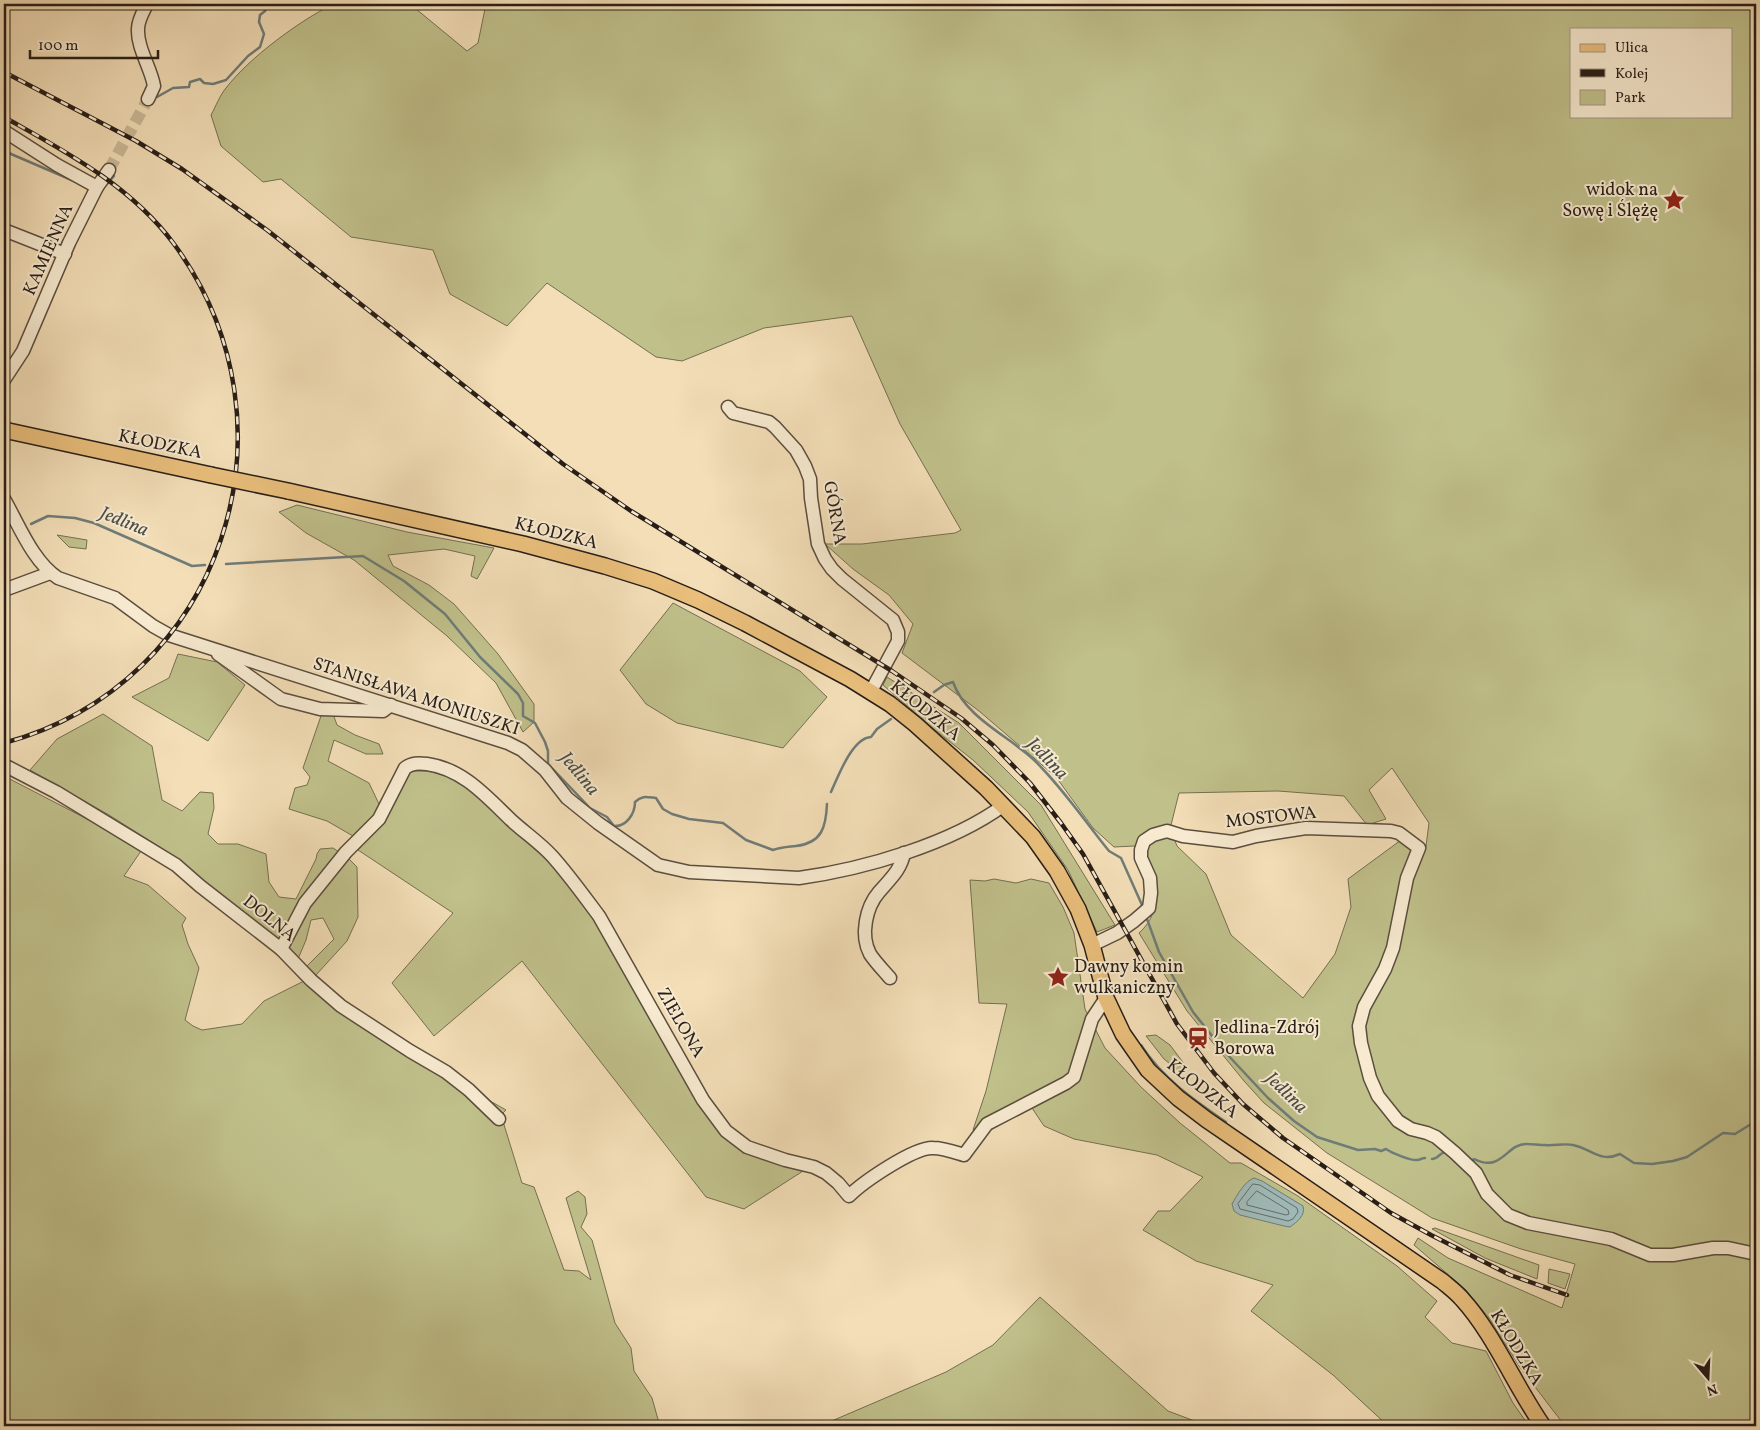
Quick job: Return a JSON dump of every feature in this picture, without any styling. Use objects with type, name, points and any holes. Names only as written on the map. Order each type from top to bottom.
[{"type":"main road","name":"KŁODZKA","points":[[4,430],[523,544],[605,566],[653,581],[698,600],[745,623],[871,691],[915,724],[1004,806],[1033,837],[1057,871],[1078,909],[1092,945],[1106,998],[1123,1034],[1148,1070],[1178,1098],[1208,1120],[1424,1268],[1462,1298],[1482,1325],[1543,1426]]},
{"type":"street","points":[[147,4],[140,18],[138,30],[154,86],[148,99]]},
{"type":"street","points":[[4,131],[57,166],[97,187]]},
{"type":"street","name":"KAMIENNA","points":[[4,380],[23,351],[65,254],[97,187],[109,170]]},
{"type":"street","points":[[4,230],[65,254]]},
{"type":"street","name":"GÓRNA","points":[[728,407],[733,414],[769,422],[776,427],[796,450],[810,479],[818,544],[825,559],[842,580],[893,620],[898,632],[898,641],[871,691]]},
{"type":"street","name":"STANISŁAWA MONIUSZKI","points":[[4,499],[40,562],[50,573],[65,582],[115,598],[169,635],[508,742],[522,750],[545,770],[567,798],[582,811],[658,865],[689,872],[799,878],[836,871],[931,844],[979,822],[1004,806]]},
{"type":"street","points":[[4,590],[50,573]]},
{"type":"street","points":[[209,648],[281,699],[320,709],[384,711],[391,705]]},
{"type":"street","name":"ZIELONA","points":[[280,949],[305,903],[343,850],[379,819],[405,768],[411,764],[434,765],[459,774],[483,792],[511,820],[551,855],[599,916],[703,1100],[726,1132],[747,1147],[785,1160],[814,1167],[826,1173],[849,1196],[871,1177],[918,1151],[932,1148],[964,1155],[987,1124],[1074,1077],[1092,1019],[1106,998]]},
{"type":"street","name":"DOLNA","points":[[4,765],[56,792],[176,865],[280,949],[341,1006],[446,1072],[469,1090],[499,1119]]},
{"type":"street","name":"MOSTOWA","points":[[1092,945],[1117,933],[1149,908],[1150,878],[1141,858],[1141,850],[1144,841],[1153,834],[1166,831],[1183,836],[1233,842],[1256,836],[1306,828],[1391,831],[1399,833],[1419,848],[1407,878],[1392,948],[1385,969],[1364,1007],[1359,1026],[1361,1043],[1370,1078],[1378,1096],[1398,1121],[1411,1129],[1436,1137],[1476,1173],[1487,1194],[1508,1215],[1528,1223],[1610,1239],[1650,1255],[1673,1255],[1713,1248],[1728,1248],[1756,1254]]},
{"type":"street","points":[[890,978],[870,954],[865,930],[867,915],[875,897],[902,864],[904,853]]},
{"type":"green space","points":[[333,4],[410,4],[467,51],[478,43],[486,4],[1756,4],[1756,1426],[1565,1426],[1519,1366],[1489,1318],[1466,1290],[1414,1245],[1418,1238],[1448,1258],[1562,1308],[1575,1264],[1521,1249],[1432,1218],[1327,1153],[1264,1103],[1244,1081],[1187,1011],[1139,933],[1150,919],[1154,907],[1154,895],[1144,841],[1173,836],[1177,846],[1206,874],[1231,935],[1303,998],[1335,954],[1351,907],[1348,879],[1401,840],[1418,858],[1426,846],[1429,823],[1392,768],[1369,790],[1386,819],[1367,825],[1344,796],[1278,791],[1179,793],[1171,825],[1159,826],[1150,830],[1142,836],[1135,846],[1114,847],[1093,828],[1056,777],[979,711],[902,653],[913,624],[889,595],[853,569],[825,544],[862,544],[955,533],[961,530],[900,424],[852,316],[764,328],[682,361],[656,357],[547,283],[507,326],[450,294],[433,250],[351,237],[281,179],[263,182],[221,146],[211,115],[220,97],[248,64],[290,30]]},
{"type":"green space","points":[[297,505],[407,532],[494,548],[477,579],[471,576],[475,556],[444,549],[388,555],[393,566],[429,585],[454,604],[498,654],[534,704],[534,722],[523,732],[496,683],[447,636],[354,560],[306,533],[279,512]]},
{"type":"green space","points":[[57,535],[87,540],[86,549],[69,547]]},
{"type":"green space","points":[[673,603],[800,671],[827,697],[783,748],[677,723],[646,704],[620,670]]},
{"type":"green space","points":[[178,654],[217,662],[245,685],[208,741],[132,697],[169,678]]},
{"type":"green space","points":[[887,677],[959,723],[1041,805],[1115,925],[1097,932],[1068,870],[1028,812],[973,760],[883,685]]},
{"type":"green space","points":[[322,713],[333,714],[337,725],[355,735],[379,744],[383,754],[366,754],[334,740],[328,761],[369,783],[379,804],[375,819],[353,836],[327,821],[289,809],[295,788],[307,785],[310,777],[303,768]]},
{"type":"green space","points":[[103,714],[152,746],[162,800],[182,811],[200,792],[213,793],[214,808],[208,834],[218,844],[238,844],[266,854],[269,882],[279,897],[296,899],[320,849],[333,848],[357,867],[358,917],[347,941],[316,975],[306,967],[334,939],[323,918],[311,920],[306,940],[298,959],[163,849],[109,815],[30,770],[57,739]]},
{"type":"green space","points":[[409,771],[429,771],[455,779],[479,796],[546,857],[590,912],[733,1144],[803,1171],[744,1209],[706,1197],[522,961],[434,1036],[392,983],[453,913],[358,850],[387,813]]},
{"type":"green space","points":[[4,776],[143,848],[124,876],[148,885],[186,918],[182,925],[199,968],[185,1020],[193,1026],[202,1030],[242,1024],[264,1001],[304,981],[425,1064],[506,1110],[501,1115],[522,1183],[534,1187],[564,1270],[579,1271],[591,1280],[566,1198],[578,1191],[585,1197],[587,1214],[581,1227],[592,1240],[615,1323],[631,1348],[634,1371],[652,1398],[659,1423],[662,1426],[4,1426]]},
{"type":"green space","points":[[994,879],[1016,883],[1031,879],[1049,883],[1063,907],[1074,933],[1085,1009],[1105,1048],[1141,1087],[1180,1123],[1230,1163],[1241,1163],[1298,1196],[1397,1266],[1437,1301],[1425,1317],[1452,1343],[1486,1351],[1513,1403],[1529,1426],[1388,1426],[1333,1375],[1251,1311],[1273,1285],[1196,1261],[1143,1230],[1158,1211],[1170,1211],[1203,1177],[1157,1155],[1074,1139],[1044,1126],[1026,1099],[973,1130],[986,1091],[1007,1004],[979,1003],[970,880],[985,881]]},
{"type":"green space","points":[[1156,1035],[1170,1045],[1185,1065],[1179,1071],[1164,1059],[1146,1036]]},
{"type":"green space","points":[[1435,1228],[1539,1265],[1537,1279],[1485,1258],[1432,1229]]},
{"type":"green space","points":[[1549,1269],[1570,1274],[1565,1289],[1548,1283]]},
{"type":"green space","points":[[1040,1297],[1168,1411],[1208,1426],[820,1426],[946,1372],[993,1345]]},
{"type":"water","points":[[1254,1178],[1303,1206],[1302,1215],[1298,1221],[1290,1227],[1240,1215],[1234,1211],[1232,1204],[1236,1197],[1244,1185]]},
{"type":"waterway","points":[[157,97],[173,88],[189,87],[190,82],[200,79],[204,83],[213,84],[226,80],[248,56],[260,47],[264,34],[259,22],[260,15],[265,11],[268,4]]},
{"type":"waterway","points":[[4,151],[74,181]]},
{"type":"waterway","points":[[106,185],[114,176]]},
{"type":"waterway","name":"Jedlina","points":[[31,524],[48,516],[75,518],[94,523],[192,566],[205,565]]},
{"type":"waterway","name":"Jedlina","points":[[226,564],[363,556],[404,581],[445,614],[480,657],[518,694],[523,703],[523,716],[535,723],[545,742],[548,751],[548,764],[590,808],[607,817],[614,826],[618,826],[629,819],[635,807],[635,802],[640,798],[656,798],[663,809],[672,814],[689,819],[723,823],[746,840],[773,850],[805,844],[817,837],[824,827],[827,804]]},
{"type":"waterway","name":"Jedlina","points":[[934,692],[944,685],[953,682],[959,694],[977,715],[1023,750],[1043,769],[1109,851],[1121,858],[1142,905]]},
{"type":"waterway","name":"Jedlina","points":[[831,792],[846,759],[852,751],[864,739],[871,737],[877,729],[891,719]]},
{"type":"waterway","name":"Jedlina","points":[[1147,919],[1159,952],[1193,1012],[1225,1052],[1268,1098],[1294,1121],[1317,1137],[1358,1150],[1375,1149],[1381,1151],[1386,1149],[1397,1155],[1414,1160],[1425,1158]]},
{"type":"waterway","points":[[1141,1045],[1149,1057],[1169,1078],[1191,1097],[1226,1122]]},
{"type":"waterway","name":"Jedlina","points":[[1469,1162],[1474,1159],[1491,1163],[1519,1145],[1566,1144],[1580,1147],[1601,1156],[1607,1157],[1620,1154],[1634,1163],[1652,1164],[1687,1157],[1723,1133],[1735,1134],[1756,1121]]},
{"type":"waterway","name":"Jedlina","points":[[1432,1159],[1446,1152]]},
{"type":"tunnel","points":[[109,170],[148,99]]},
{"type":"railway","points":[[4,72],[136,141],[182,169],[267,230],[563,464],[631,511],[892,671],[961,718],[993,745],[1030,783],[1061,823],[1083,854],[1177,1024],[1214,1073],[1243,1104],[1283,1138],[1391,1213],[1510,1275],[1567,1295]]},
{"type":"railway","points":[[4,117],[51,143],[117,187],[138,204],[174,244],[214,315],[234,390],[236,466],[221,539],[189,607],[142,666],[80,712],[4,743]]},
{"type":"place","name":"widok na Sowę i Ślężę","points":[[1674,200]]},
{"type":"place","name":"Dawny komin wulkaniczny","points":[[1058,977]]},
{"type":"place","name":"Jedlina-Zdrój Borowa","points":[[1198,1038]]}]
